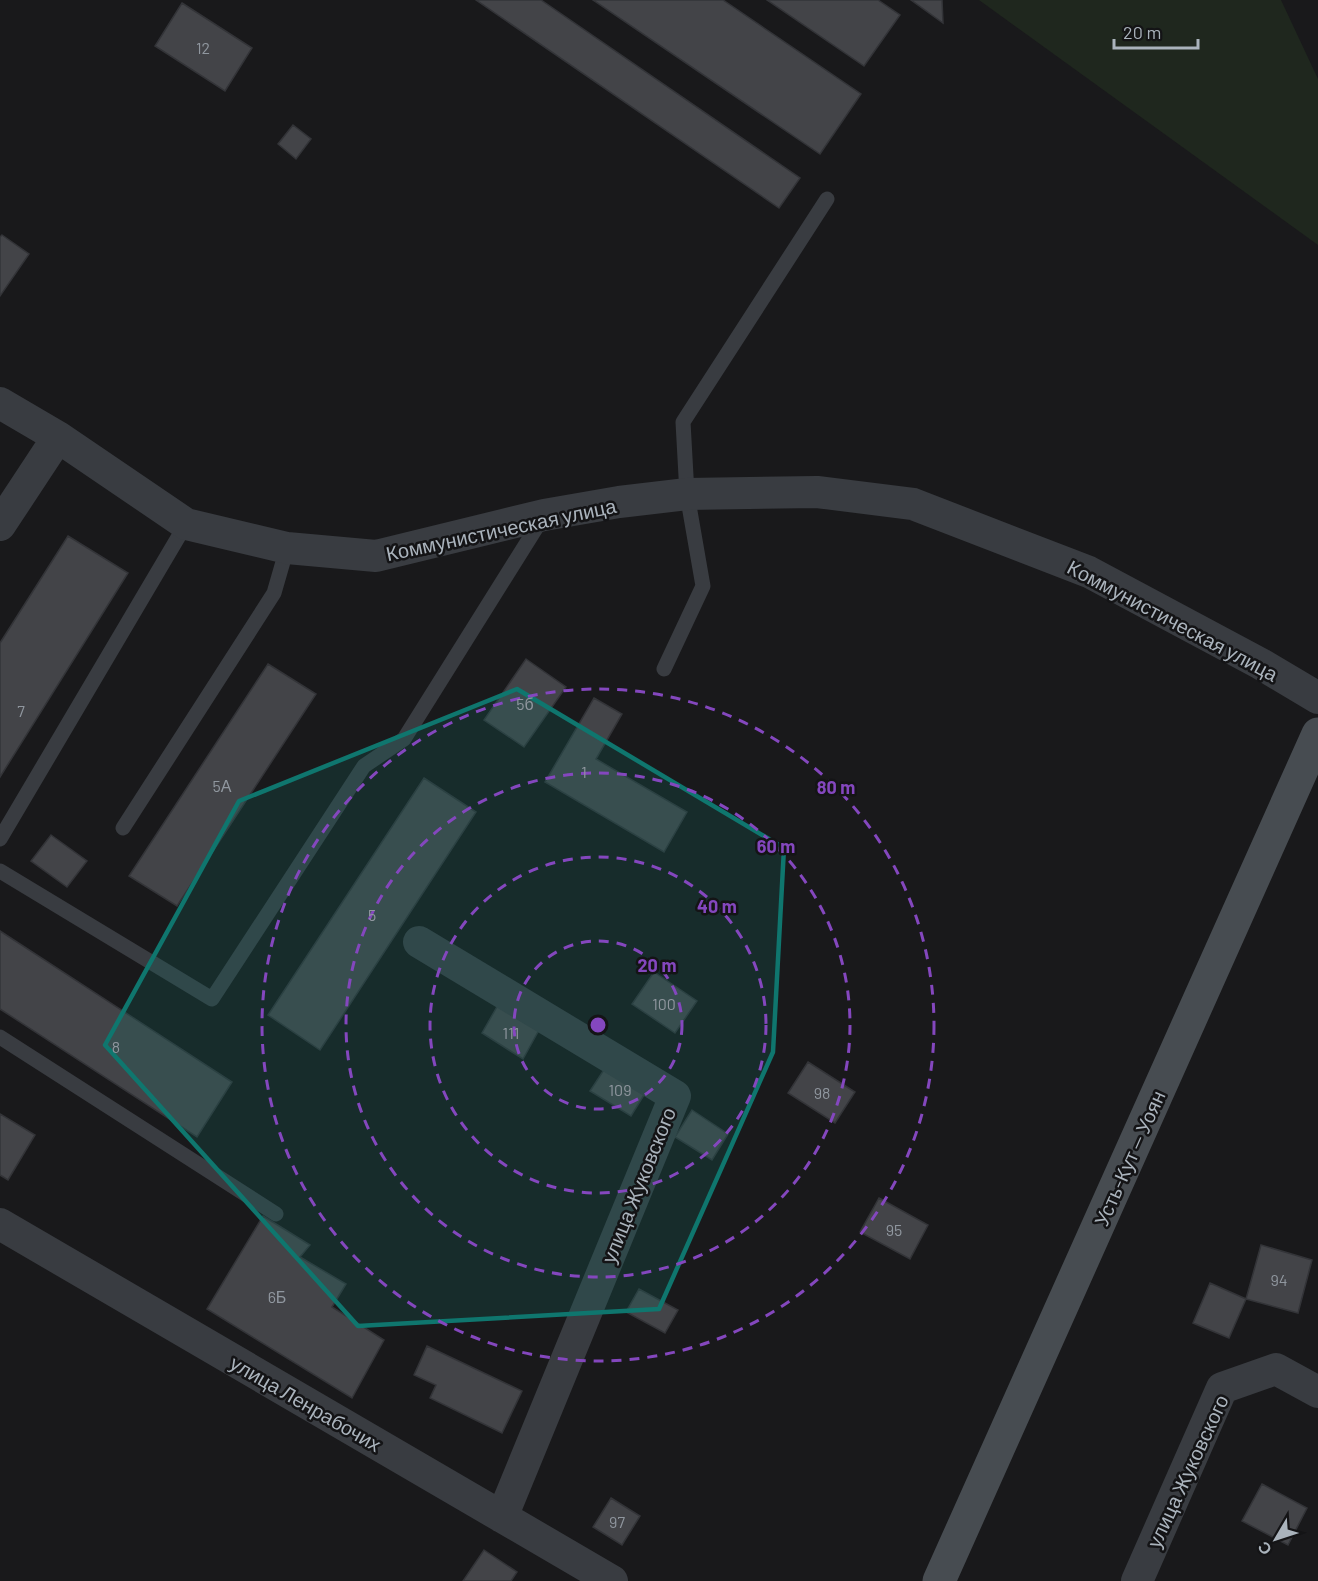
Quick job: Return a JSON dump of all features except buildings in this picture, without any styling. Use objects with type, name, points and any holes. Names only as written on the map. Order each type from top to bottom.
[{"type":"main road","name":"Усть-Кут — Уоян","points":[[939,1581],[1318,734]]},
{"type":"street","name":"Коммунистическая улица","points":[[0,403],[58,437],[186,524],[287,548],[376,556],[544,515],[619,502],[687,494],[817,492],[913,504],[1089,572],[1261,664],[1318,698]]},
{"type":"street","points":[[0,525],[58,437]]},
{"type":"street","name":"улица Жуковского","points":[[419,942],[675,1096],[502,1517]]},
{"type":"street","name":"улица Ленрабочих","points":[[0,1224],[612,1581]]},
{"type":"street","name":"улица Жуковского","points":[[1137,1581],[1222,1388],[1276,1369],[1318,1392]]},
{"type":"lane","points":[[664,669],[703,586],[687,494],[683,422],[827,199]]},
{"type":"lane","points":[[0,871],[212,999],[364,766],[404,739],[544,515]]},
{"type":"lane","points":[[0,839],[186,524]]},
{"type":"lane","points":[[123,828],[274,593],[287,548]]},
{"type":"lane","points":[[0,1037],[276,1214]]},
{"type":"highlighted area","points":[[517,689],[784,848],[773,1052],[659,1309],[358,1326],[105,1045],[239,801]]},
{"type":"shaded area","points":[[979,0],[1281,0],[1318,79],[1318,245]]}]
